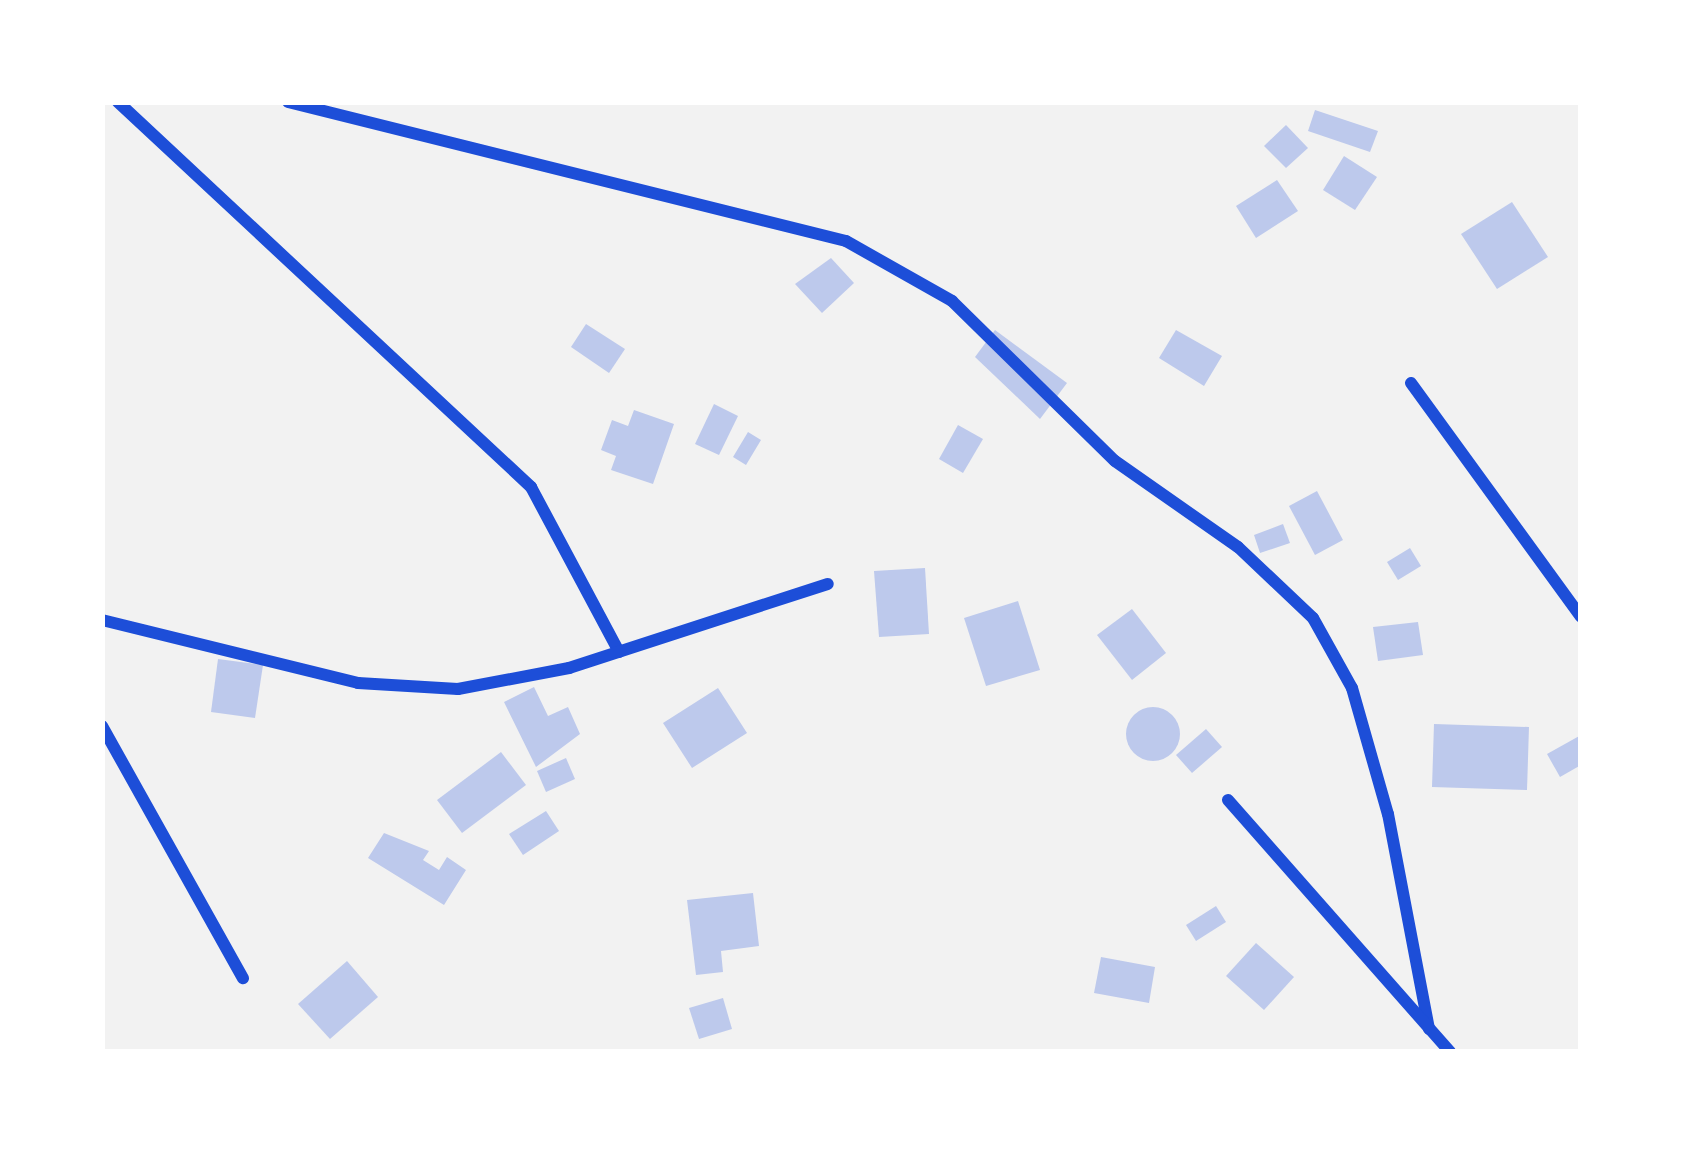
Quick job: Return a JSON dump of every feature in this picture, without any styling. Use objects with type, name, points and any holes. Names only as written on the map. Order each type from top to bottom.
[{"type":"street","points":[[118,102],[531,487],[620,652]]},
{"type":"street","points":[[288,102],[846,241],[952,301],[1115,461],[1238,547],[1313,618],[1352,688],[1388,814],[1429,1029]]},
{"type":"street","points":[[1411,383],[1581,617]]},
{"type":"street","points":[[102,620],[358,683],[458,689],[620,652],[829,584]]},
{"type":"street","points":[[102,726],[244,978]]},
{"type":"street","points":[[1228,800],[1450,1052]]},
{"type":"building","points":[[1315,110],[1378,131],[1370,152],[1308,131]]},
{"type":"building","points":[[1286,125],[1308,148],[1286,168],[1264,146]]},
{"type":"building","points":[[1344,156],[1377,177],[1355,210],[1323,190]]},
{"type":"building","points":[[1277,180],[1298,211],[1256,238],[1236,206]]},
{"type":"building","points":[[1512,202],[1548,257],[1497,289],[1461,234]]},
{"type":"building","points":[[831,258],[854,283],[822,313],[795,284]]},
{"type":"building","points":[[586,324],[625,349],[609,373],[571,347]]},
{"type":"building","points":[[995,330],[1067,383],[1040,419],[975,357]]},
{"type":"building","points":[[1176,330],[1222,356],[1204,386],[1159,358]]},
{"type":"building","points":[[714,404],[738,416],[719,455],[695,444]]},
{"type":"building","points":[[634,410],[674,424],[653,484],[611,470],[616,456],[601,450],[612,420],[628,426]]},
{"type":"building","points":[[958,425],[983,439],[963,473],[939,459]]},
{"type":"building","points":[[748,432],[761,440],[746,465],[733,457]]},
{"type":"building","points":[[1317,491],[1343,540],[1315,555],[1289,506]]},
{"type":"building","points":[[1283,524],[1290,543],[1260,553],[1254,535]]},
{"type":"building","points":[[1410,548],[1421,566],[1398,580],[1387,562]]},
{"type":"building","points":[[925,568],[929,634],[879,637],[874,571]]},
{"type":"building","points":[[1018,601],[1040,670],[986,686],[964,618]]},
{"type":"building","points":[[1132,609],[1166,653],[1132,680],[1097,635]]},
{"type":"building","points":[[1418,622],[1423,655],[1378,661],[1373,627]]},
{"type":"building","points":[[218,659],[263,665],[255,718],[211,712]]},
{"type":"building","points":[[534,687],[548,716],[568,707],[580,734],[536,767],[504,702]]},
{"type":"building","points":[[718,688],[747,733],[692,768],[663,723]]},
{"type":"building","points":[[1153,707],[1172,715],[1180,734],[1172,753],[1153,761],[1134,753],[1126,734],[1134,715]]},
{"type":"building","points":[[1434,724],[1529,727],[1527,790],[1432,787]]},
{"type":"building","points":[[1206,729],[1222,747],[1192,773],[1176,755]]},
{"type":"building","points":[[1581,735],[1581,765],[1560,777],[1547,754]]},
{"type":"building","points":[[501,752],[526,785],[462,833],[437,800]]},
{"type":"building","points":[[566,758],[575,779],[546,792],[537,771]]},
{"type":"building","points":[[546,811],[559,831],[523,855],[509,834]]},
{"type":"building","points":[[384,833],[429,851],[423,860],[439,870],[447,857],[466,870],[444,905],[368,858]]},
{"type":"building","points":[[753,893],[759,946],[721,951],[723,972],[696,975],[687,900]]},
{"type":"building","points":[[1216,906],[1226,922],[1196,941],[1186,925]]},
{"type":"building","points":[[1256,943],[1294,977],[1264,1010],[1226,976]]},
{"type":"building","points":[[1101,957],[1155,967],[1149,1003],[1094,993]]},
{"type":"building","points":[[347,961],[378,997],[330,1039],[298,1004]]},
{"type":"building","points":[[723,998],[732,1029],[699,1039],[689,1008]]}]
